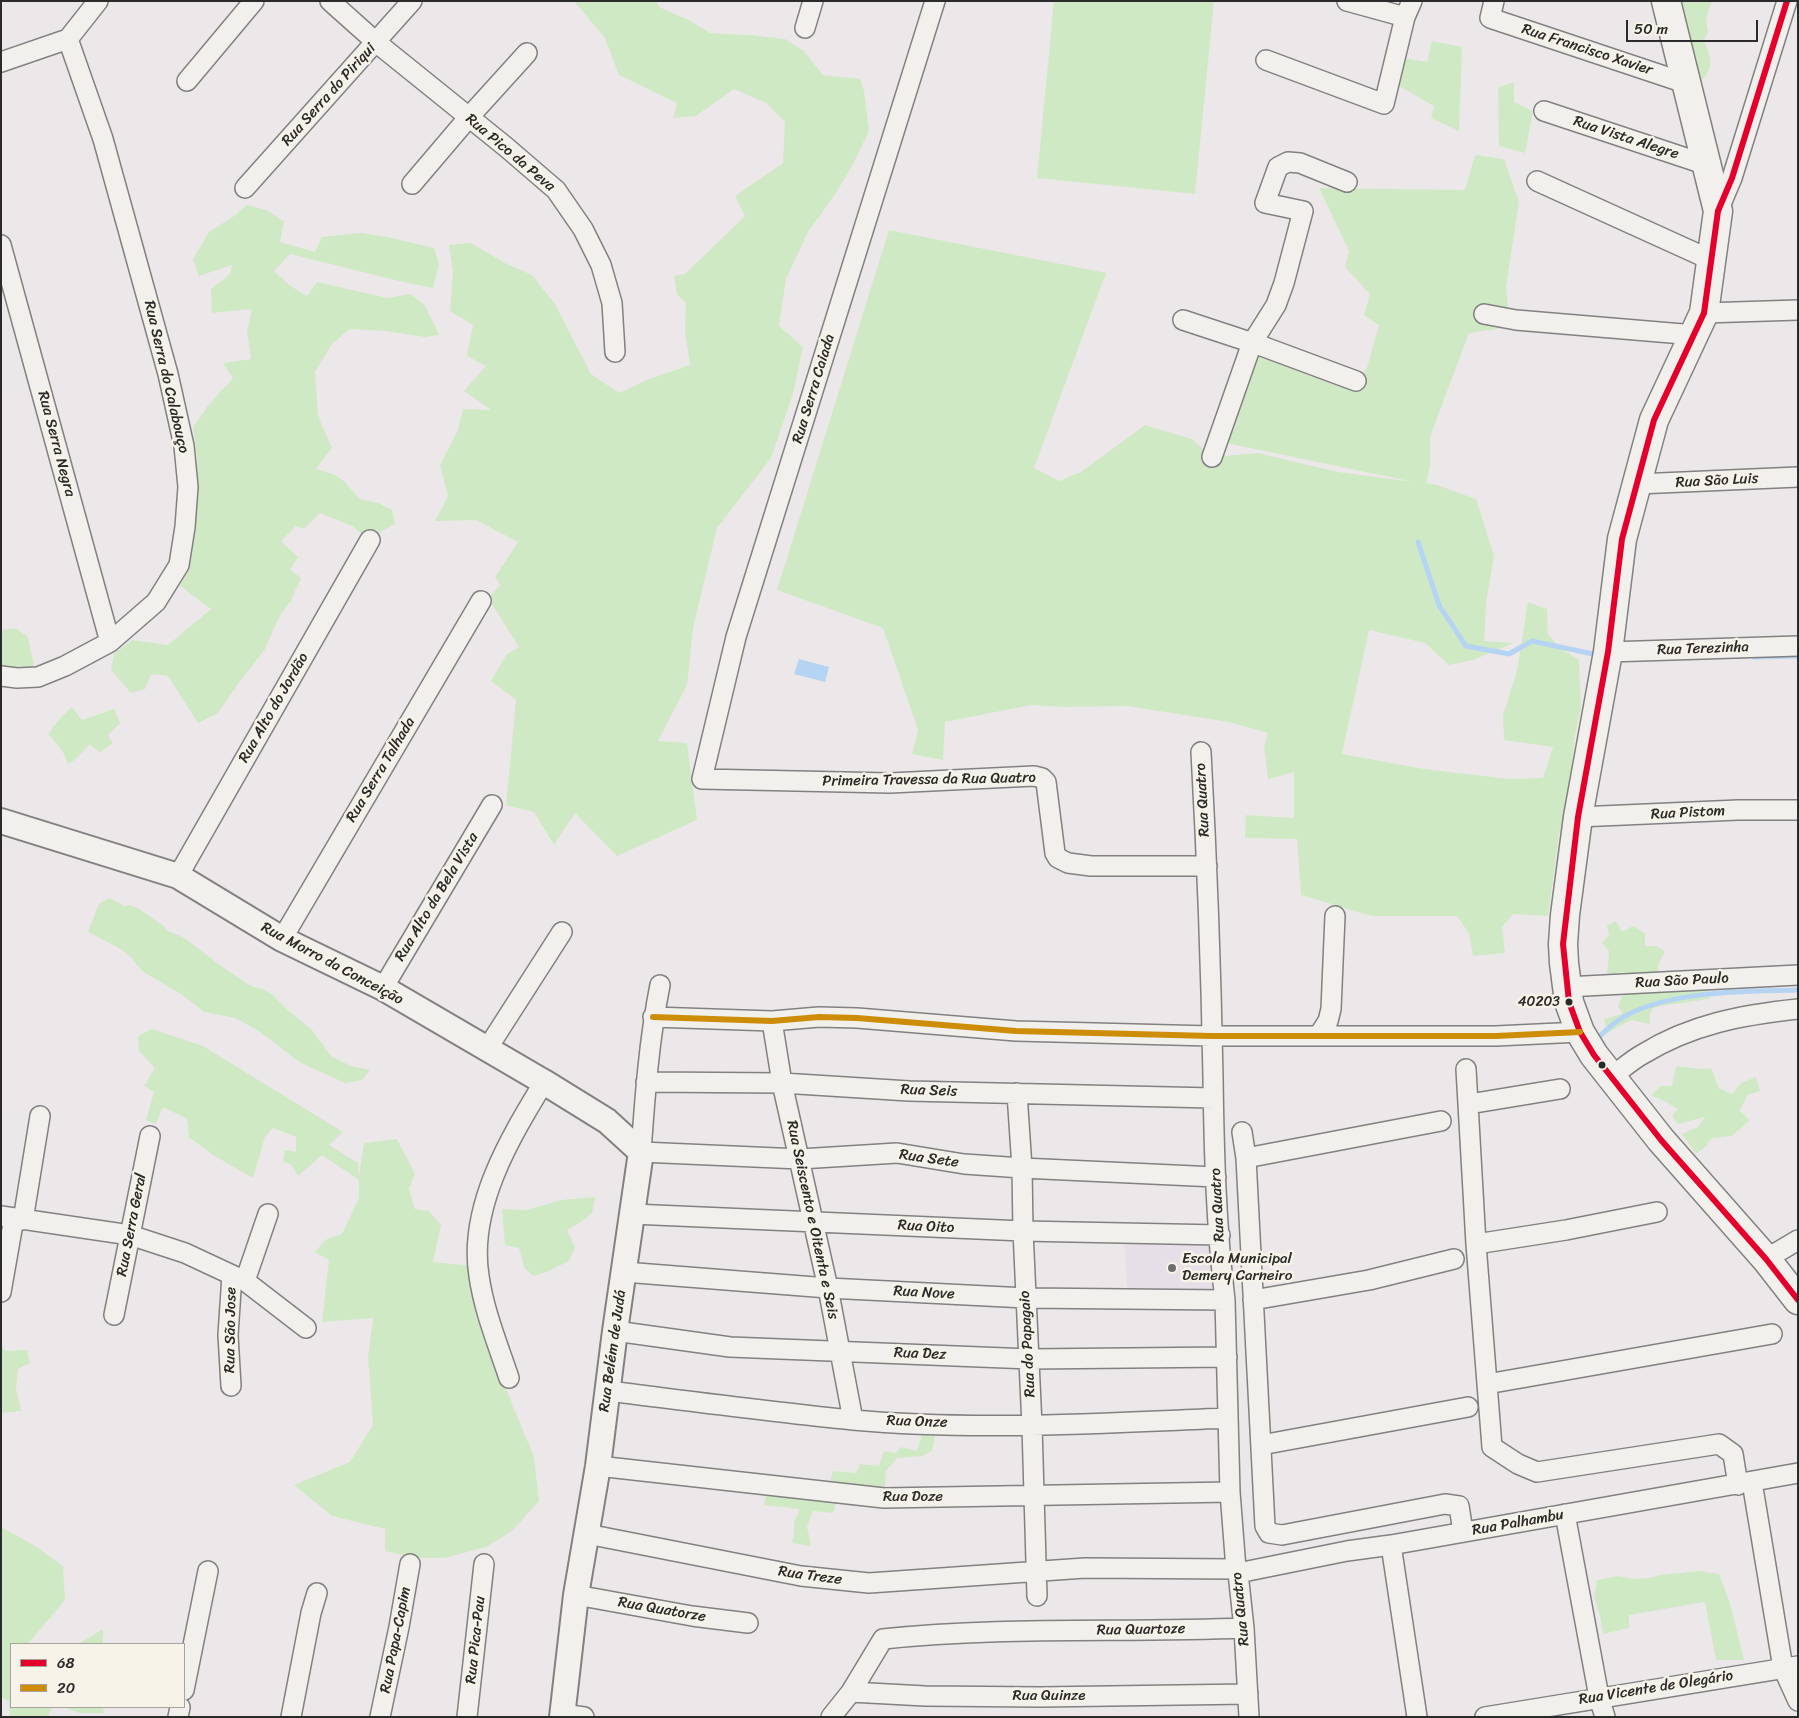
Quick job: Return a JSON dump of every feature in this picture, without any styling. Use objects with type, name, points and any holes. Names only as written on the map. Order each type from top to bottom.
[{"type":"main road","points":[[1664,2],[1718,211],[1700,324],[1654,420],[1622,540],[1608,652],[1578,818],[1563,944],[1566,987],[1569,1002],[1580,1032],[1594,1055],[1661,1140],[1766,1259],[1798,1300]]},
{"type":"street","points":[[1,62],[68,39],[98,1]]},
{"type":"street","points":[[187,81],[254,1]]},
{"type":"street","name":"Rua Pico da Peva","points":[[330,1],[376,43],[469,117],[556,190],[583,229],[601,265],[612,304],[615,352]]},
{"type":"street","name":"Rua Serra do Piriqui","points":[[245,188],[412,1]]},
{"type":"street","points":[[805,28],[813,1]]},
{"type":"street","name":"Rua Serra Caiada","points":[[702,779],[736,637],[935,1]]},
{"type":"street","points":[[1266,60],[1384,104],[1409,9],[1347,1]]},
{"type":"street","points":[[1718,211],[1732,178],[1787,1]]},
{"type":"street","name":"Rua Francisco Xavier","points":[[1492,10],[1685,83]]},
{"type":"street","name":"Rua Serra do Calabouço","points":[[1,676],[17,678],[38,676],[65,666],[110,642],[156,602],[179,566],[185,527],[188,487],[184,446],[168,374],[103,139],[68,39]]},
{"type":"street","points":[[412,184],[527,53]]},
{"type":"street","name":"Rua Vista Alegre","points":[[1544,111],[1707,165]]},
{"type":"street","points":[[1212,457],[1252,343],[1276,305],[1284,283],[1303,211],[1265,203],[1278,167],[1288,162],[1300,163],[1347,182]]},
{"type":"street","points":[[1537,181],[1711,260]]},
{"type":"street","name":"Rua Serra Negra","points":[[1,245],[110,642]]},
{"type":"street","points":[[1484,314],[1516,320],[1700,324],[1798,310]]},
{"type":"street","points":[[1183,320],[1356,381]]},
{"type":"street","name":"Rua São Luis","points":[[1637,484],[1798,477]]},
{"type":"street","name":"Rua Alto do Jordão","points":[[178,876],[370,540]]},
{"type":"street","name":"Rua Serra Talhada","points":[[282,939],[481,601]]},
{"type":"street","name":"Rua Terezinha","points":[[1608,652],[1798,646]]},
{"type":"street","name":"Rua Quatro","points":[[1201,752],[1207,866],[1216,1177],[1225,1300],[1230,1492],[1244,1628],[1249,1717]]},
{"type":"street","name":"Primeira Travessa da Rua Quatro","points":[[702,779],[890,783],[1034,776],[1042,778],[1046,782],[1055,852],[1058,858],[1068,863],[1091,866],[1207,866]]},
{"type":"street","name":"Rua Alto da Bela Vista","points":[[383,988],[492,805]]},
{"type":"street","name":"Rua Pistom","points":[[1578,818],[1738,810],[1798,810]]},
{"type":"street","name":"Rua Morro da Conceição","points":[[1,821],[178,876],[282,939],[383,988],[544,1082],[606,1121],[641,1152]]},
{"type":"street","points":[[1318,1035],[1328,1021],[1331,1009],[1335,916]]},
{"type":"street","points":[[487,1049],[562,932]]},
{"type":"street","name":"Rua São Paulo","points":[[1566,987],[1798,976]]},
{"type":"street","name":"Rua Belém de Judá","points":[[570,1716],[576,1595],[598,1466],[641,1152],[646,1082],[660,984]]},
{"type":"street","points":[[1611,1077],[1642,1054],[1672,1038],[1703,1026],[1753,1014],[1798,1010]]},
{"type":"street","points":[[654,1017],[772,1022],[819,1017],[857,1018],[1016,1030],[1211,1036],[1496,1036],[1580,1032]]},
{"type":"street","name":"Rua Seiscento e Oitenta e Seis","points":[[772,1022],[782,1084],[828,1288],[853,1420]]},
{"type":"street","points":[[1466,1069],[1476,1244],[1492,1448],[1518,1464],[1537,1472],[1719,1444],[1733,1454],[1745,1483],[1798,1701]]},
{"type":"street","points":[[510,1378],[492,1326],[478,1275],[478,1237],[492,1180],[514,1131],[544,1082]]},
{"type":"street","name":"Rua Seis","points":[[646,1082],[782,1084],[909,1091],[1213,1098]]},
{"type":"street","points":[[1469,1104],[1560,1089]]},
{"type":"street","name":"Rua do Papagaio","points":[[1017,1093],[1030,1359],[1037,1596]]},
{"type":"street","points":[[1,1292],[13,1218],[40,1116]]},
{"type":"street","points":[[1246,1158],[1441,1120]]},
{"type":"street","points":[[1242,1132],[1246,1158],[1265,1526],[1270,1533],[1282,1535],[1445,1504],[1459,1506],[1462,1532]]},
{"type":"street","name":"Rua Serra Geral","points":[[114,1315],[150,1136]]},
{"type":"street","name":"Rua Sete","points":[[641,1152],[800,1159],[897,1153],[964,1164],[1216,1177]]},
{"type":"street","points":[[1476,1244],[1566,1230],[1657,1212]]},
{"type":"street","name":"Rua São Jose","points":[[231,1386],[228,1335],[239,1278],[268,1214]]},
{"type":"street","name":"Rua Oito","points":[[632,1214],[1023,1231],[1220,1235]]},
{"type":"street","points":[[13,1218],[130,1235],[184,1253],[239,1278],[306,1328]]},
{"type":"street","points":[[1766,1259],[1798,1240]]},
{"type":"street","points":[[1253,1300],[1369,1280],[1454,1259]]},
{"type":"street","name":"Rua Nove","points":[[624,1272],[828,1288],[1026,1298],[1225,1300]]},
{"type":"street","name":"Rua Dez","points":[[615,1331],[730,1347],[1030,1359],[1227,1357]]},
{"type":"street","points":[[1487,1384],[1772,1334]]},
{"type":"street","name":"Rua Onze","points":[[608,1391],[853,1420],[1032,1426],[1228,1418]]},
{"type":"street","points":[[1260,1445],[1468,1407]]},
{"type":"street","name":"Rua Doze","points":[[598,1466],[884,1498],[1230,1492]]},
{"type":"street","name":"Rua Palhambu","points":[[1237,1571],[1346,1550],[1390,1545],[1798,1474]]},
{"type":"street","points":[[1565,1514],[1599,1697],[1606,1717]]},
{"type":"street","name":"Rua Treze","points":[[587,1534],[801,1576],[868,1583],[1036,1571]]},
{"type":"street","points":[[1390,1545],[1417,1717]]},
{"type":"street","name":"Rua Papa-Capim","points":[[380,1717],[410,1564]]},
{"type":"street","name":"Rua Pica-Pau","points":[[467,1717],[484,1564]]},
{"type":"street","points":[[1036,1571],[1094,1568],[1237,1571]]},
{"type":"street","points":[[185,1685],[208,1571]]},
{"type":"street","points":[[291,1717],[311,1613],[317,1593]]},
{"type":"street","name":"Rua Quatorze","points":[[576,1595],[692,1616],[748,1623]]},
{"type":"street","name":"Rua Quartoze","points":[[851,1692],[883,1639],[916,1635],[1244,1628]]},
{"type":"street","name":"Rua Vicente de Olegário","points":[[1485,1717],[1790,1667]]},
{"type":"street","points":[[831,1717],[851,1692]]},
{"type":"street","name":"Rua Quinze","points":[[851,1692],[925,1696],[1032,1697],[1248,1694]]},
{"type":"shaded area","name":"Escola Municipal Demery Carneiro","points":[[1218,1239],[1220,1296],[1128,1302],[1124,1241]]},
{"type":"green space","points":[[574,1],[656,1],[659,7],[689,20],[710,33],[785,39],[804,51],[823,75],[860,79],[864,91],[869,131],[836,193],[808,232],[786,279],[779,326],[803,347],[793,394],[771,458],[717,528],[693,628],[687,685],[658,741],[687,743],[697,820],[617,856],[575,813],[554,845],[534,812],[506,805],[516,700],[491,681],[506,655],[519,647],[488,598],[500,585],[495,577],[518,542],[476,520],[435,521],[448,496],[440,465],[458,430],[463,409],[491,410],[464,391],[486,366],[467,356],[473,325],[450,311],[453,273],[449,245],[471,243],[505,263],[532,275],[555,304],[591,374],[619,393],[649,379],[690,365],[685,331],[686,303],[677,294],[674,276],[685,274],[745,216],[735,196],[783,163],[785,122],[766,103],[734,89],[696,116],[673,118],[677,103],[619,75],[605,38]]},
{"type":"green space","points":[[1054,1],[1214,1],[1195,194],[1037,178]]},
{"type":"green space","points":[[1679,1],[1712,1],[1706,18],[1708,33],[1704,39],[1710,57],[1710,66],[1706,76],[1701,81],[1692,58]]},
{"type":"green space","points":[[1432,41],[1462,47],[1459,131],[1431,118],[1434,106],[1397,85],[1402,58],[1427,62]]},
{"type":"green space","points":[[1514,82],[1514,102],[1533,111],[1525,153],[1499,146],[1498,88]]},
{"type":"green space","points":[[1475,155],[1504,159],[1519,202],[1506,287],[1510,327],[1469,333],[1430,437],[1430,466],[1426,483],[1476,499],[1494,556],[1486,603],[1484,641],[1514,643],[1473,660],[1449,665],[1425,643],[1369,630],[1342,754],[1424,769],[1509,779],[1543,778],[1553,747],[1504,740],[1503,715],[1517,671],[1528,602],[1547,609],[1548,634],[1560,648],[1579,660],[1581,707],[1575,735],[1569,790],[1559,835],[1548,916],[1513,914],[1502,927],[1505,953],[1473,956],[1469,933],[1457,916],[1372,916],[1301,895],[1297,839],[1245,838],[1246,815],[1294,818],[1294,772],[1268,779],[1264,747],[1268,733],[1229,722],[1127,706],[1063,707],[1031,705],[945,722],[943,760],[912,754],[918,730],[883,628],[777,590],[889,230],[1106,273],[1034,468],[1059,481],[1081,472],[1145,425],[1192,439],[1212,457],[1258,453],[1338,472],[1414,482],[1226,443],[1259,345],[1356,381],[1367,368],[1379,325],[1364,315],[1370,294],[1345,267],[1349,251],[1319,188],[1465,190]]},
{"type":"green space","points":[[247,205],[266,210],[284,221],[280,242],[315,252],[322,237],[361,233],[388,237],[434,248],[439,264],[433,288],[290,254],[274,271],[289,285],[307,296],[317,282],[387,298],[410,294],[425,305],[439,335],[425,337],[386,331],[350,329],[332,344],[315,372],[318,416],[332,448],[316,469],[333,474],[344,481],[360,499],[378,503],[392,510],[395,524],[367,539],[352,526],[320,513],[304,529],[296,526],[281,541],[298,557],[290,570],[301,578],[290,602],[282,612],[265,649],[218,713],[198,723],[168,676],[151,674],[145,689],[131,693],[111,670],[114,654],[132,640],[168,645],[211,609],[180,586],[189,570],[196,513],[197,459],[193,427],[207,407],[233,378],[223,363],[251,359],[247,331],[252,309],[212,313],[211,289],[230,274],[232,265],[199,276],[193,259],[209,232]]},
{"type":"green space","points":[[5,629],[17,629],[28,637],[34,666],[21,674],[1,671],[1,632]]},
{"type":"green space","points":[[72,707],[82,720],[114,709],[120,723],[108,735],[113,743],[100,753],[90,744],[76,759],[68,764],[62,750],[48,734],[60,718]]},
{"type":"green space","points":[[109,898],[125,906],[136,907],[168,931],[183,937],[251,986],[263,989],[273,995],[312,1030],[331,1056],[351,1066],[370,1070],[362,1080],[345,1083],[301,1063],[260,1032],[236,1018],[204,1012],[181,994],[142,971],[131,957],[119,948],[88,932],[99,904]]},
{"type":"green space","points":[[1616,921],[1622,932],[1633,926],[1645,933],[1645,946],[1656,946],[1665,951],[1658,965],[1659,975],[1623,972],[1607,975],[1609,951],[1602,943],[1609,935],[1607,926]]},
{"type":"green space","points":[[1706,986],[1710,998],[1653,1008],[1650,1015],[1650,1024],[1631,1020],[1607,1033],[1604,1019],[1622,1014],[1618,1006],[1623,994]]},
{"type":"green space","points":[[152,1029],[203,1046],[343,1132],[329,1145],[358,1163],[359,1176],[364,1143],[397,1139],[415,1174],[409,1189],[415,1209],[429,1211],[441,1225],[433,1262],[473,1266],[505,1387],[534,1457],[539,1501],[512,1531],[486,1547],[445,1558],[414,1558],[385,1551],[385,1529],[332,1516],[294,1485],[350,1462],[373,1425],[368,1357],[373,1318],[322,1322],[329,1260],[315,1252],[325,1240],[342,1234],[359,1198],[359,1180],[322,1155],[298,1176],[291,1164],[283,1162],[285,1150],[296,1152],[296,1137],[273,1128],[265,1137],[253,1178],[213,1155],[189,1137],[187,1119],[163,1107],[156,1124],[146,1120],[154,1092],[144,1086],[155,1068],[139,1051],[138,1036]]},
{"type":"green space","points":[[1676,1066],[1701,1069],[1711,1068],[1719,1088],[1732,1094],[1741,1083],[1756,1077],[1760,1091],[1747,1095],[1740,1111],[1750,1120],[1732,1136],[1712,1138],[1696,1154],[1682,1134],[1698,1127],[1705,1117],[1678,1124],[1672,1116],[1678,1109],[1651,1095],[1661,1086],[1672,1086]]},
{"type":"green space","points":[[595,1197],[592,1213],[567,1230],[575,1247],[569,1261],[534,1276],[525,1269],[519,1248],[505,1245],[502,1209],[527,1210],[561,1200]]},
{"type":"green space","points":[[1,1343],[5,1351],[27,1350],[30,1363],[18,1369],[16,1388],[21,1411],[1,1413]]},
{"type":"green space","points":[[925,1423],[937,1425],[932,1451],[923,1456],[897,1458],[886,1471],[884,1498],[827,1492],[833,1471],[856,1473],[860,1464],[879,1466],[884,1451],[896,1453],[901,1447],[917,1451]]},
{"type":"green space","points":[[766,1494],[838,1498],[833,1513],[813,1511],[807,1527],[811,1546],[792,1543],[794,1522],[800,1509],[764,1505]]},
{"type":"green space","points":[[1,1527],[37,1547],[63,1566],[65,1600],[29,1643],[10,1643],[10,1708],[52,1708],[48,1717],[10,1717],[9,1702],[1,1696]]},
{"type":"green space","points":[[1699,1571],[1719,1574],[1730,1603],[1744,1660],[1716,1660],[1705,1602],[1629,1615],[1629,1628],[1603,1634],[1594,1597],[1597,1580],[1618,1576],[1634,1579],[1648,1578]]},
{"type":"green space","points":[[103,1629],[103,1643],[80,1643]]},
{"type":"green space","points":[[66,1708],[103,1708],[104,1713],[79,1713]]},
{"type":"water","points":[[799,659],[829,667],[825,682],[794,674]]},
{"type":"waterway","points":[[1418,542],[1439,605],[1466,646],[1509,654],[1532,641],[1598,655]]},
{"type":"waterway","points":[[1754,657],[1798,656]]},
{"type":"waterway","points":[[1600,1036],[1627,1015],[1669,1000],[1713,994],[1798,990]]},
{"type":"transit line","name":"68","points":[[1787,1],[1732,178],[1718,211],[1704,313],[1654,420],[1622,539],[1608,652],[1578,817],[1563,944],[1569,1002],[1580,1032],[1594,1055],[1661,1140],[1766,1259],[1798,1300]]},
{"type":"transit line","name":"20","points":[[653,1017],[772,1021],[819,1017],[857,1018],[1016,1031],[1211,1036],[1496,1036],[1580,1032]]},
{"type":"place","name":"40203","points":[[1569,1002]]},
{"type":"place","name":"Escola Municipal Demery Carneiro","points":[[1172,1268]]}]
